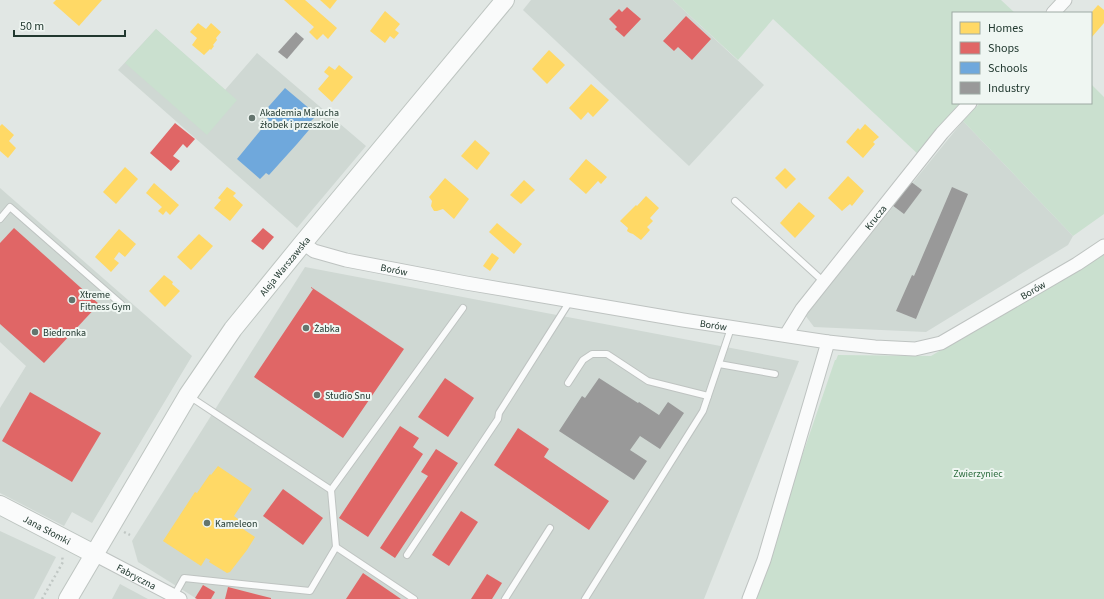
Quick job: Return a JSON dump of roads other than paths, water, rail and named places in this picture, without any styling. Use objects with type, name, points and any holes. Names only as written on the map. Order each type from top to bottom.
[{"type":"street","name":"Aleja Warszawska","points":[[68,599],[188,395],[233,330],[505,0]]},
{"type":"street","points":[[1054,12],[1065,0]]},
{"type":"street","name":"Krucza","points":[[786,335],[802,309],[942,133],[969,104]]},
{"type":"street","name":"Borów","points":[[303,244],[314,251],[346,260],[570,301],[731,328],[828,342],[915,350],[941,343],[1077,264],[1104,246]]},
{"type":"street","points":[[749,599],[764,560],[828,342]]},
{"type":"street","name":"Jana Słomki","points":[[0,505],[94,554]]},
{"type":"street","name":"Fabryczna","points":[[94,554],[177,598]]},
{"type":"lane","points":[[735,201],[824,282]]},
{"type":"lane","points":[[0,219],[10,207],[121,304]]},
{"type":"lane","points":[[408,555],[498,419],[499,413],[570,301]]},
{"type":"lane","points":[[177,598],[184,578],[310,591],[336,547],[332,490],[463,308]]},
{"type":"lane","points":[[585,599],[703,412],[731,328]]},
{"type":"lane","points":[[568,383],[582,360],[592,354],[607,354],[648,381],[708,396]]},
{"type":"lane","points":[[719,364],[775,374]]},
{"type":"lane","points":[[188,395],[332,490]]},
{"type":"lane","points":[[505,599],[550,528]]},
{"type":"lane","points":[[336,547],[414,599]]},
{"type":"place","name":"Akademia Malucha żłobek i przeszkole","points":[[252,118]]},
{"type":"place","name":"Xtreme Fitness Gym","points":[[72,300]]},
{"type":"place","name":"Żabka","points":[[306,328]]},
{"type":"place","name":"Biedronka","points":[[35,332]]},
{"type":"place","name":"Studio Snu","points":[[317,395]]},
{"type":"place","name":"Kameleon","points":[[207,523]]},
{"type":"park label","name":"Zwierzyniec","points":[[978,473]]}]
